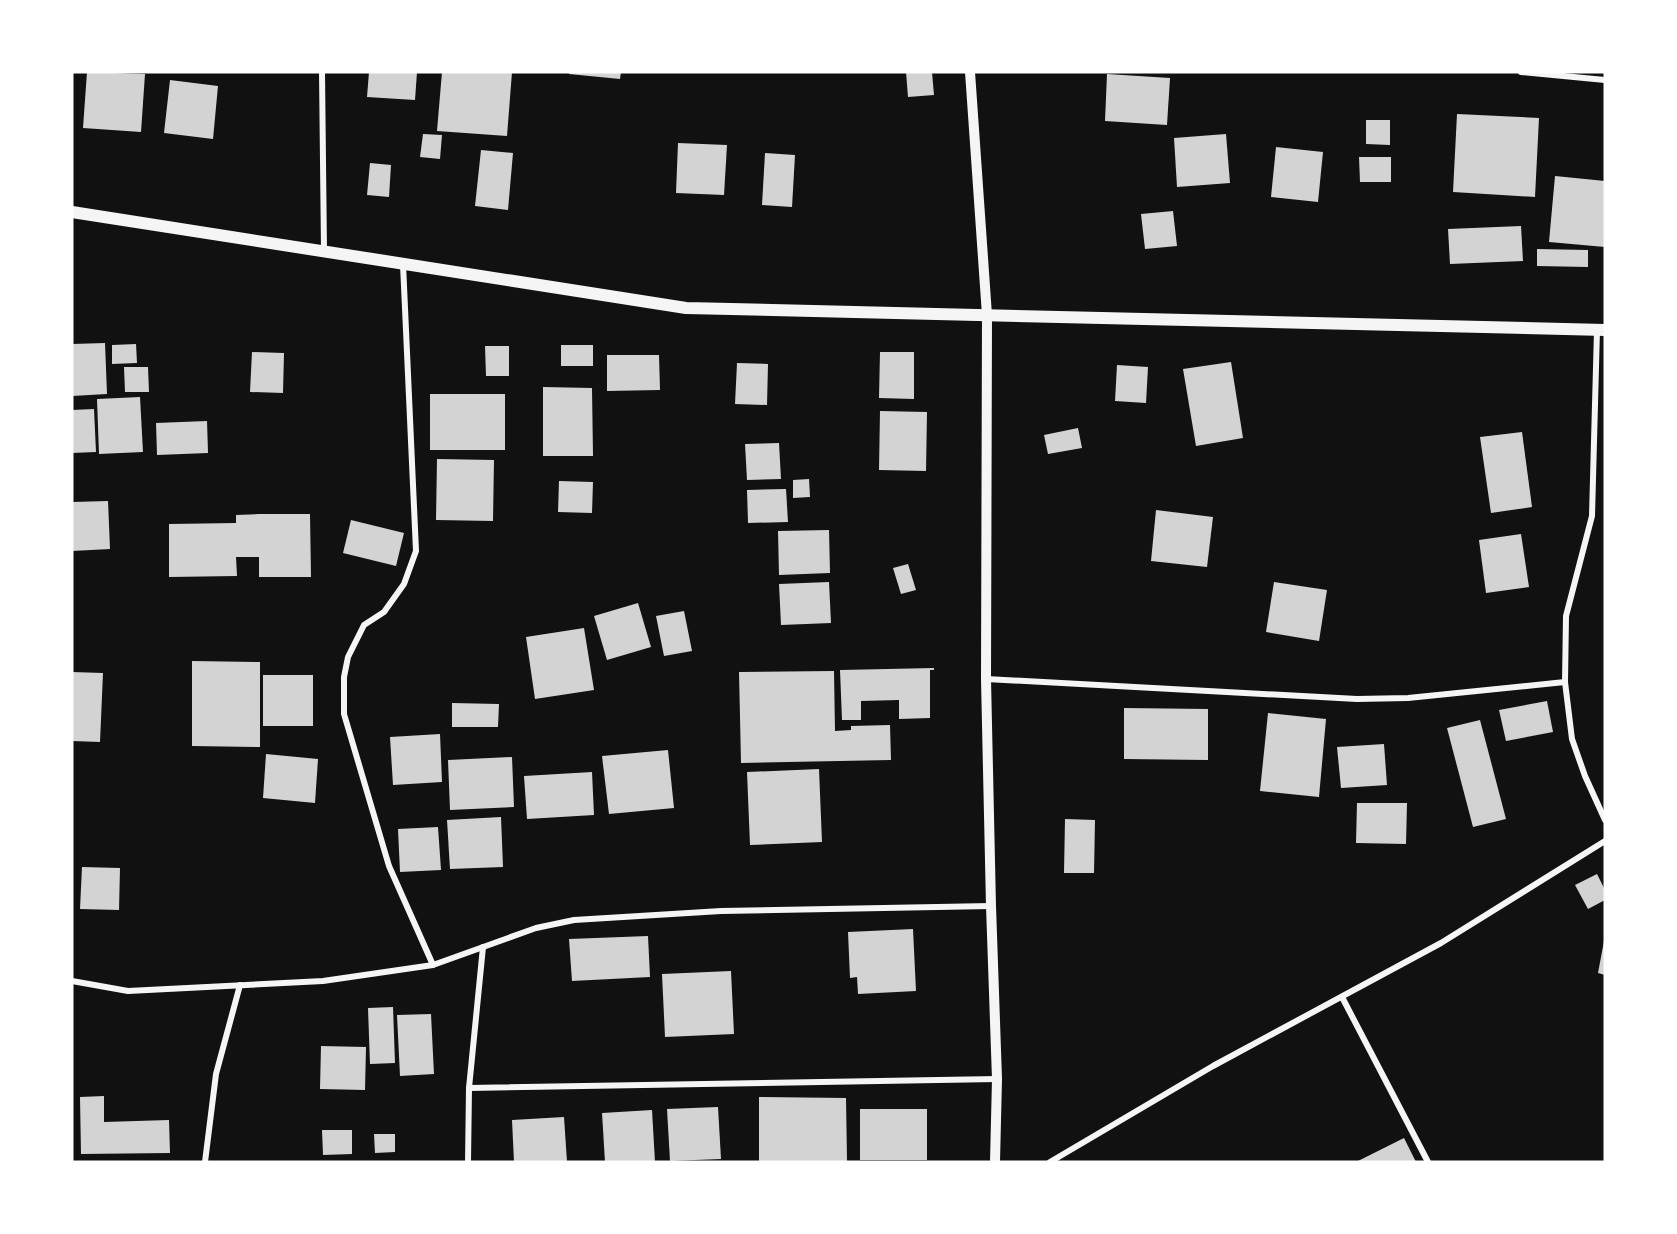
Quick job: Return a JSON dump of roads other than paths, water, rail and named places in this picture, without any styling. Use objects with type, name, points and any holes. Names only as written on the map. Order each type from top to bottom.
[{"type":"main road","points":[[72,212],[686,308],[1601,330]]},
{"type":"street","points":[[322,72],[324,251]]},
{"type":"street","points":[[970,72],[987,315],[986,679],[997,1079],[995,1162]]},
{"type":"street","points":[[1521,72],[1605,80]]},
{"type":"street","points":[[403,264],[416,551],[404,584],[384,612],[364,625],[348,657],[343,697],[344,714],[389,866],[433,965]]},
{"type":"street","points":[[1601,330],[1592,516],[1566,616],[1566,682],[1572,739],[1585,776],[1605,820]]},
{"type":"street","points":[[986,679],[1356,699],[1408,698],[1566,682]]},
{"type":"street","points":[[1050,1162],[1213,1066],[1441,943],[1605,841]]},
{"type":"street","points":[[72,981],[128,991],[323,981],[433,965],[536,928],[574,920],[721,911],[991,906]]},
{"type":"street","points":[[468,1162],[469,1088],[483,947]]},
{"type":"street","points":[[205,1162],[216,1074],[240,985]]},
{"type":"street","points":[[1342,997],[1428,1162]]},
{"type":"street","points":[[469,1088],[997,1079]]}]
